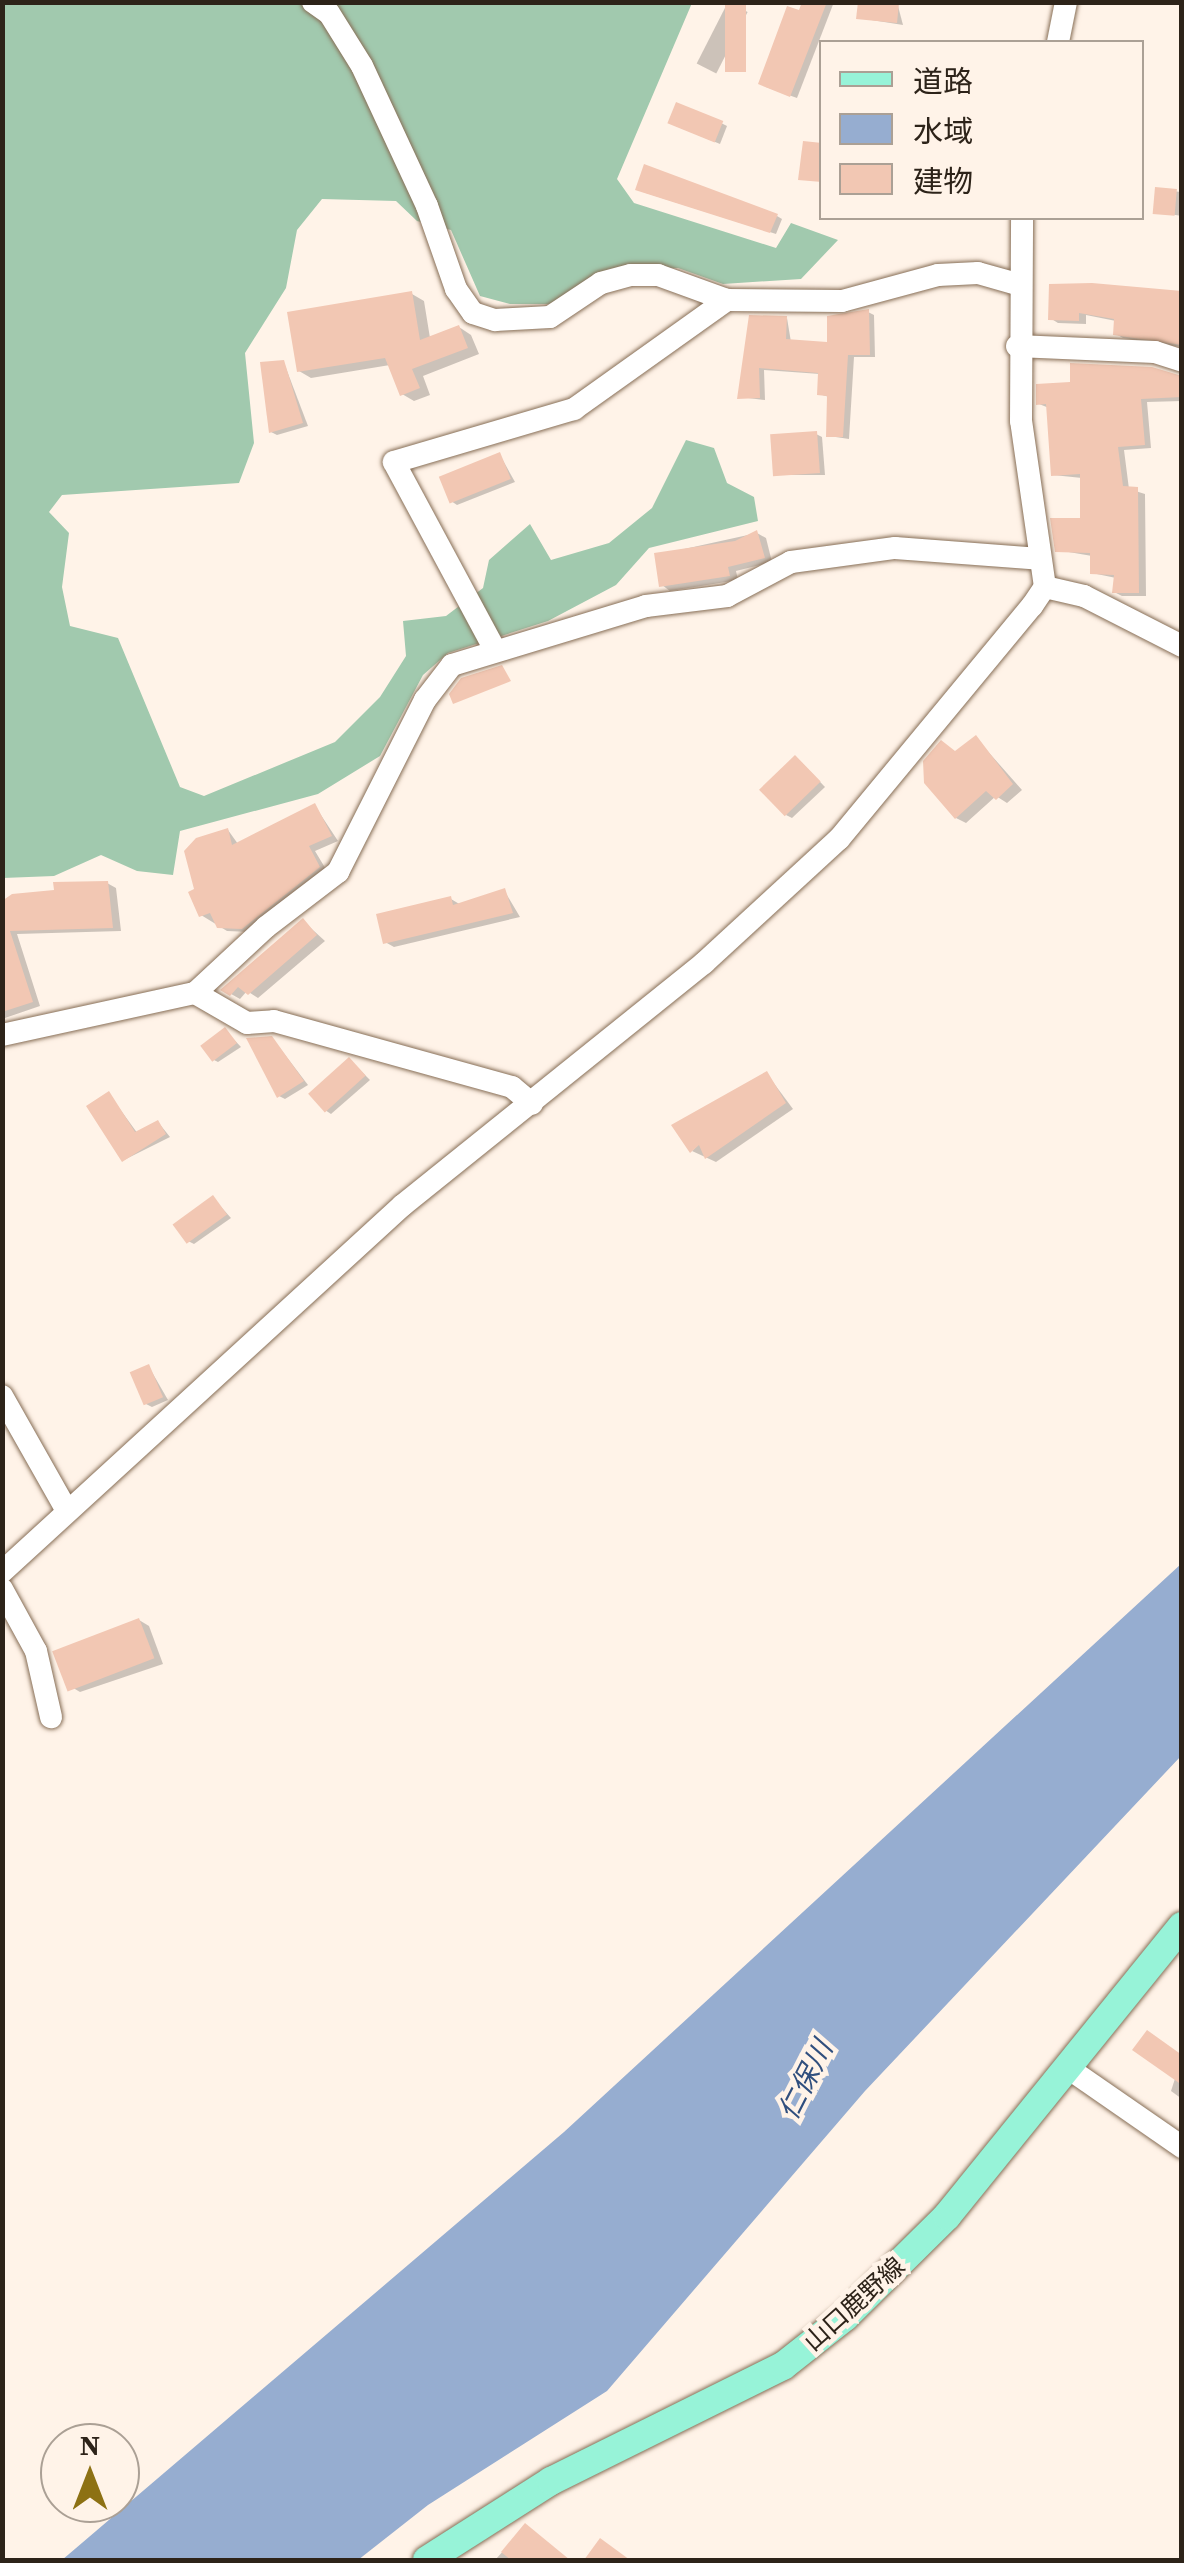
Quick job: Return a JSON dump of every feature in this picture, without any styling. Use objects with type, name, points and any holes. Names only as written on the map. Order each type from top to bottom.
[{"type":"main road","name":"山口鹿野線","points":[[427,2560],[551,2481],[783,2366],[845,2317],[947,2216],[1182,1926]]},
{"type":"street","points":[[313,2],[329,13],[362,66],[427,206],[456,289],[472,313],[495,320],[550,317],[601,283],[631,275],[684,282],[727,300],[842,300],[938,276],[978,273],[1017,284]]},
{"type":"street","points":[[1058,40],[1066,2]]},
{"type":"street","points":[[2,1572],[66,1509],[404,1205],[704,963],[839,840],[890,786],[1045,587],[1017,346],[1022,220]]},
{"type":"street","points":[[494,648],[394,462],[574,409],[727,300]]},
{"type":"street","points":[[1017,346],[1155,352],[1182,361]]},
{"type":"street","points":[[2,1035],[194,994],[338,872],[425,700],[452,665],[494,648],[646,606],[727,596],[792,562],[895,548],[1040,559]]},
{"type":"street","points":[[1045,587],[1084,596],[1182,646]]},
{"type":"street","points":[[194,994],[247,1023],[274,1021],[493,1082],[532,1104]]},
{"type":"street","points":[[2,1396],[66,1509]]},
{"type":"street","points":[[2,1588],[36,1651],[51,1717]]},
{"type":"street","points":[[1068,2068],[1182,2148]]},
{"type":"green space","points":[[2,3],[692,3],[617,179],[634,203],[776,248],[791,223],[838,240],[801,279],[723,284],[678,268],[617,270],[549,304],[510,304],[480,296],[451,230],[417,221],[396,201],[322,199],[297,230],[286,288],[245,353],[254,443],[239,483],[62,495],[49,512],[69,533],[62,587],[70,626],[118,638],[180,787],[204,796],[335,742],[380,697],[406,656],[403,621],[446,616],[483,588],[489,560],[530,524],[551,560],[609,543],[652,508],[686,440],[714,448],[727,483],[754,497],[758,521],[649,548],[616,585],[548,621],[448,653],[423,675],[380,756],[318,794],[180,831],[173,875],[137,871],[101,855],[54,876],[3,878]]},
{"type":"water","name":"仁保川","points":[[1181,1564],[1181,1756],[865,2091],[607,2391],[428,2505],[358,2560],[62,2560],[105,2523],[140,2523],[140,2493],[564,2132]]},
{"type":"building","points":[[725,2],[746,2],[746,72],[725,72]]},
{"type":"building","points":[[802,2],[827,2],[790,97],[758,84],[787,6],[799,10]]},
{"type":"building","points":[[858,2],[899,3],[897,23],[856,19]]},
{"type":"building","points":[[676,102],[723,121],[715,142],[667,123]]},
{"type":"building","points":[[803,141],[819,143],[819,182],[798,180]]},
{"type":"building","points":[[644,164],[778,214],[770,233],[635,190]]},
{"type":"building","points":[[1155,187],[1177,189],[1175,216],[1153,214]]},
{"type":"building","points":[[1092,283],[1182,291],[1182,345],[1113,335],[1114,319],[1079,313],[1079,321],[1048,320],[1049,284]]},
{"type":"building","points":[[412,291],[420,340],[459,325],[468,348],[412,369],[420,388],[400,396],[385,358],[297,372],[287,312]]},
{"type":"building","points":[[869,309],[870,355],[848,355],[843,437],[826,437],[827,396],[817,395],[818,373],[759,368],[760,398],[737,399],[749,315],[787,316],[786,339],[827,342],[827,316]]},
{"type":"building","points":[[284,360],[303,423],[269,433],[260,362]]},
{"type":"building","points":[[1070,363],[1152,367],[1182,376],[1182,397],[1141,399],[1145,445],[1118,447],[1123,486],[1138,487],[1139,593],[1112,593],[1114,575],[1090,574],[1090,553],[1055,552],[1050,518],[1080,518],[1080,474],[1051,476],[1046,404],[1036,405],[1036,384],[1070,382]]},
{"type":"building","points":[[817,431],[820,473],[773,476],[770,434]]},
{"type":"building","points":[[500,452],[511,479],[450,504],[439,477]]},
{"type":"building","points":[[757,530],[765,558],[728,567],[730,576],[659,587],[654,553],[735,541]]},
{"type":"building","points":[[502,665],[511,681],[453,704],[449,694],[461,678]]},
{"type":"building","points":[[976,735],[1013,784],[996,800],[986,791],[955,819],[924,783],[923,761],[941,740],[955,751]]},
{"type":"building","points":[[795,755],[821,782],[785,816],[759,790]]},
{"type":"building","points":[[315,803],[332,836],[309,846],[320,867],[242,929],[217,928],[210,913],[199,917],[188,892],[194,889],[184,851],[196,838],[228,828],[232,845]]},
{"type":"building","points":[[108,881],[113,928],[10,931],[33,1002],[2,1012],[2,901],[12,894],[54,890],[53,882]]},
{"type":"building","points":[[505,888],[513,913],[383,944],[376,914],[451,896],[453,905]]},
{"type":"building","points":[[303,918],[317,935],[248,995],[238,987],[230,996],[220,990]]},
{"type":"building","points":[[225,1027],[237,1043],[212,1062],[200,1046]]},
{"type":"building","points":[[272,1036],[304,1081],[277,1098],[246,1038]]},
{"type":"building","points":[[349,1057],[366,1076],[325,1112],[308,1094]]},
{"type":"building","points":[[767,1071],[786,1103],[705,1159],[699,1145],[690,1153],[671,1125]]},
{"type":"building","points":[[109,1091],[135,1132],[158,1120],[166,1134],[122,1162],[86,1106]]},
{"type":"building","points":[[213,1195],[227,1214],[187,1244],[173,1224]]},
{"type":"building","points":[[149,1364],[163,1397],[144,1405],[130,1372]]},
{"type":"building","points":[[139,1618],[154,1658],[68,1691],[52,1651]]},
{"type":"building","points":[[1147,2030],[1182,2055],[1182,2085],[1132,2050]]},
{"type":"building","points":[[525,2523],[570,2560],[511,2560],[501,2552]]},
{"type":"building","points":[[600,2538],[630,2560],[584,2560]]}]
